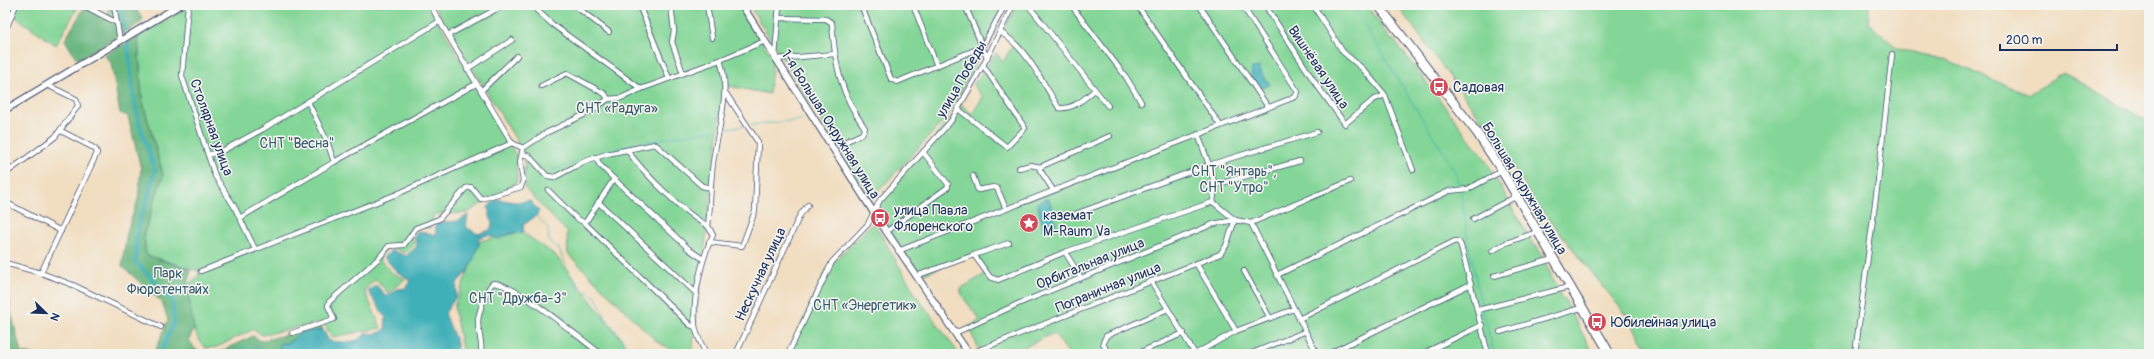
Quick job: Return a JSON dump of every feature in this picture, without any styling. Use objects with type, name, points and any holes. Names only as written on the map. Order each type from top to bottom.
[{"type":"highway","name":"Большая Окружная улица","points":[[1378,5],[1477,133],[1502,171],[1581,308],[1610,353]]},
{"type":"street","points":[[5,32],[16,5]]},
{"type":"street","points":[[83,5],[117,23]]},
{"type":"street","points":[[114,5],[120,41]]},
{"type":"street","points":[[5,110],[180,5]]},
{"type":"street","name":"Столярная улица","points":[[188,5],[182,76],[215,176],[240,218],[255,249]]},
{"type":"street","points":[[430,5],[512,143],[523,148]]},
{"type":"street","points":[[448,35],[504,5]]},
{"type":"street","points":[[530,5],[552,24],[641,89]]},
{"type":"street","points":[[574,5],[609,32]]},
{"type":"street","points":[[639,5],[669,78]]},
{"type":"street","points":[[671,5],[674,31],[672,42],[683,73]]},
{"type":"street","points":[[707,5],[712,38]]},
{"type":"street","name":"1-я Большая Окружная улица","points":[[742,5],[898,251],[969,354]]},
{"type":"street","points":[[779,5],[775,58],[835,54]]},
{"type":"street","points":[[861,5],[888,73],[894,82],[910,78],[982,47],[1005,5]]},
{"type":"street","points":[[913,5],[938,66]]},
{"type":"street","points":[[965,5],[987,58]]},
{"type":"street","name":"улица Победы","points":[[874,213],[880,200],[951,121],[987,58],[1013,5]]},
{"type":"street","points":[[1028,5],[1108,106]]},
{"type":"street","points":[[1071,5],[1126,77],[1141,102]]},
{"type":"street","points":[[1137,5],[1220,125]]},
{"type":"street","points":[[1199,5],[1268,107]]},
{"type":"street","points":[[898,251],[1295,96],[1298,92],[1242,5]]},
{"type":"street","name":"Вишнёвая улица","points":[[1265,5],[1345,124],[1373,100],[1385,95]]},
{"type":"street","points":[[1313,5],[1343,52],[1363,69],[1385,95],[1413,170]]},
{"type":"street","points":[[778,18],[830,20],[832,23],[840,84],[849,103],[865,128],[862,134],[838,145]]},
{"type":"street","points":[[208,155],[224,150],[308,102],[440,21]]},
{"type":"street","points":[[1000,32],[1011,38],[1020,49],[1059,108],[1066,109],[1076,104],[1095,90]]},
{"type":"street","points":[[468,68],[512,40]]},
{"type":"street","points":[[523,148],[546,133],[590,112],[608,99],[621,98],[765,41]]},
{"type":"street","points":[[1855,354],[1878,182],[1892,54]]},
{"type":"street","points":[[481,91],[517,56]]},
{"type":"street","points":[[708,226],[714,155],[720,129],[725,92],[720,60]]},
{"type":"street","points":[[958,109],[1007,147],[1025,128],[983,64]]},
{"type":"street","points":[[541,86],[561,75],[570,74],[605,94],[608,99]]},
{"type":"street","points":[[240,218],[334,162],[476,84]]},
{"type":"street","points":[[5,174],[61,131],[78,106],[76,99],[47,85]]},
{"type":"street","points":[[709,242],[742,246],[751,222],[756,201],[759,153],[758,142],[725,92]]},
{"type":"street","points":[[308,102],[334,162]]},
{"type":"street","points":[[41,273],[97,153],[92,147],[61,131]]},
{"type":"street","points":[[1067,217],[1209,165],[1317,132]]},
{"type":"street","points":[[1198,134],[1215,185],[1213,202]]},
{"type":"street","points":[[1019,168],[1031,165],[1040,167],[1110,136]]},
{"type":"street","points":[[201,271],[398,194],[512,143]]},
{"type":"street","points":[[523,154],[529,156],[547,176],[555,177],[596,158],[655,144],[702,186],[711,188]]},
{"type":"street","points":[[292,333],[334,319],[328,306],[329,302],[378,259],[389,246],[404,245],[416,228],[438,219],[466,188],[471,187],[481,200],[521,188],[523,182],[520,162],[523,154],[523,148]]},
{"type":"street","points":[[627,150],[639,167],[689,212],[708,226],[713,235],[703,259],[697,294],[695,327],[706,354]]},
{"type":"street","points":[[886,232],[948,188],[948,184],[923,152]]},
{"type":"street","points":[[596,158],[599,164],[614,179],[690,250],[703,259]]},
{"type":"street","points":[[1215,185],[1300,161]]},
{"type":"street","points":[[1040,167],[1040,170],[1053,190]]},
{"type":"street","points":[[1277,275],[1449,191],[1468,189],[1502,171]]},
{"type":"street","points":[[973,176],[978,190],[994,187],[997,188],[1006,209]]},
{"type":"street","points":[[585,223],[614,179]]},
{"type":"street","points":[[1213,202],[1236,220],[1251,223],[1350,181]]},
{"type":"street","points":[[548,190],[576,218],[585,223],[690,325],[695,327]]},
{"type":"street","points":[[1473,219],[1516,196]]},
{"type":"street","points":[[5,202],[61,231]]},
{"type":"street","points":[[598,202],[697,294]]},
{"type":"street","points":[[974,255],[994,280],[1065,252],[1213,202]]},
{"type":"street","name":"Нескучная улица","points":[[736,354],[800,215],[808,205]]},
{"type":"street","points":[[788,354],[832,262],[868,224],[874,213]]},
{"type":"street","name":"Пограничная улица","points":[[969,354],[1220,254],[1226,246],[1236,220]]},
{"type":"street","name":"Орбитальная улица","points":[[955,333],[1020,303],[1213,224],[1236,220]]},
{"type":"street","points":[[1251,223],[1304,332],[1317,354]]},
{"type":"street","points":[[1492,251],[1506,243],[1537,232]]},
{"type":"street","points":[[1299,319],[1455,241],[1459,242],[1461,246],[1482,324],[1488,354]]},
{"type":"street","points":[[916,276],[1009,243]]},
{"type":"street","points":[[1065,252],[1081,278]]},
{"type":"street","points":[[1494,276],[1553,259]]},
{"type":"street","points":[[5,263],[41,273],[73,285],[162,327]]},
{"type":"street","points":[[1196,264],[1236,331]]},
{"type":"street","points":[[1244,271],[1270,318]]},
{"type":"street","points":[[1151,281],[1184,333],[1195,354],[1236,331],[1294,309]]},
{"type":"street","points":[[481,354],[479,316],[490,284],[496,283],[538,306],[601,354]]},
{"type":"street","points":[[1328,354],[1471,284]]},
{"type":"street","points":[[1478,310],[1569,287]]},
{"type":"street","points":[[1500,332],[1581,308]]},
{"type":"street","points":[[1108,354],[1103,343],[1106,336],[1168,309]]},
{"type":"street","points":[[1422,354],[1482,324]]},
{"type":"street","points":[[1250,354],[1304,332]]},
{"type":"street","points":[[1136,354],[1184,333]]},
{"type":"street","points":[[1594,354],[1610,353]]},
{"type":"green space","points":[[5,5],[79,5],[56,45],[10,13],[5,9]]},
{"type":"green space","points":[[109,5],[129,6],[136,10],[143,19],[140,23],[79,59],[76,58],[65,40],[84,8],[105,19],[108,15]]},
{"type":"green space","name":"СНТ \"Весна\"","points":[[191,5],[429,5],[517,157],[517,182],[467,213],[434,214],[430,228],[409,227],[414,245],[405,253],[389,246],[379,259],[392,273],[405,279],[388,293],[376,279],[364,290],[381,328],[332,337],[323,322],[262,335],[254,329],[217,347],[206,348],[201,343],[194,328],[186,286],[199,276],[199,271],[146,255],[144,234],[163,174],[142,99],[138,37]]},
{"type":"green space","name":"СНТ «Радуга»","points":[[434,5],[739,5],[773,58],[769,94],[724,85],[692,354],[679,354],[656,341],[568,254],[567,232],[525,189],[524,153]]},
{"type":"green space","points":[[749,5],[1007,5],[947,117],[871,199]]},
{"type":"green space","name":"СНТ \"Янтарь\", СНТ \"Утро\"","points":[[1018,5],[1367,5],[1391,40],[1394,40],[1485,159],[1534,246],[1537,246],[1562,298],[1564,298],[1593,354],[1069,354],[1054,333],[1010,354],[978,354],[981,353],[968,327],[980,320],[963,297],[960,289],[985,274],[975,253],[922,275],[897,246],[875,208],[962,105],[972,114],[983,97],[973,85],[996,53],[1003,62],[1013,45],[1007,37],[1002,35],[1007,23]]},
{"type":"green space","points":[[1397,5],[1869,5],[1868,23],[1897,48],[1945,60],[2029,95],[2063,72],[2149,122],[2149,354],[1650,354],[1631,321],[1534,201],[1500,145]]},
{"type":"green space","name":"Парк Фюрстентайх","points":[[138,37],[142,99],[163,175],[144,234],[146,255],[191,270],[187,286],[194,329],[189,340],[195,349],[205,354],[154,354],[168,320],[162,302],[122,266],[127,231],[138,200],[141,169],[128,116],[120,113],[111,63],[104,55]]},
{"type":"green space","name":"СНТ «Энергетик»","points":[[874,223],[916,295],[959,354],[788,354],[826,270],[867,228]]},
{"type":"green space","name":"СНТ \"Дружба-3\"","points":[[522,232],[555,255],[633,354],[463,354],[454,307],[480,241]]},
{"type":"green space","points":[[5,273],[11,312],[21,353],[32,354],[5,354]]},
{"type":"green space","points":[[322,326],[323,330],[307,332],[297,336],[277,352],[278,354],[215,354],[253,336],[261,341]]},
{"type":"water","points":[[1259,67],[1265,80],[1269,82],[1270,85],[1262,88],[1256,87],[1251,80],[1252,68]]},
{"type":"water","points":[[496,199],[515,202],[530,201],[539,211],[536,216],[523,225],[524,232],[512,233],[499,239],[488,235],[478,238],[479,244],[473,260],[468,271],[457,283],[456,297],[445,313],[457,344],[456,354],[278,354],[280,343],[288,343],[302,332],[323,330],[329,341],[349,342],[362,337],[366,333],[376,334],[385,330],[386,318],[368,291],[376,285],[387,297],[397,289],[406,288],[410,280],[396,271],[384,257],[391,250],[406,256],[417,246],[414,237],[417,231],[436,235],[435,223],[458,221],[468,215],[466,227],[478,234],[490,230],[492,224],[488,207]]},
{"type":"water","points":[[1044,199],[1049,199],[1056,224],[1044,230],[1037,203]]},
{"type":"waterway","points":[[121,5],[125,30]]},
{"type":"waterway","points":[[1352,5],[1456,173],[1459,187]]},
{"type":"waterway","points":[[128,43],[133,95],[140,126],[155,170],[147,201],[140,218],[136,239],[136,262],[173,301],[174,322],[160,354]]},
{"type":"waterway","points":[[750,125],[811,119]]},
{"type":"waterway","points":[[722,129],[744,126]]},
{"type":"waterway","points":[[551,171],[630,144],[717,130]]},
{"type":"waterway","points":[[1461,192],[1468,242],[1482,307]]},
{"type":"waterway","points":[[536,216],[548,228],[549,241],[559,249],[568,271],[579,288],[596,297],[605,317],[624,342],[629,354]]},
{"type":"waterway","points":[[1483,310],[1494,354]]},
{"type":"waterway","points":[[228,354],[242,347],[261,347]]},
{"type":"place","name":"Садовая","points":[[1439,87]]},
{"type":"place","name":"улица Павла Флоренского","points":[[880,218]]},
{"type":"place","name":"каземат M-Raum Va","points":[[1029,223]]},
{"type":"place","name":"Юбилейная улица","points":[[1597,322]]}]
